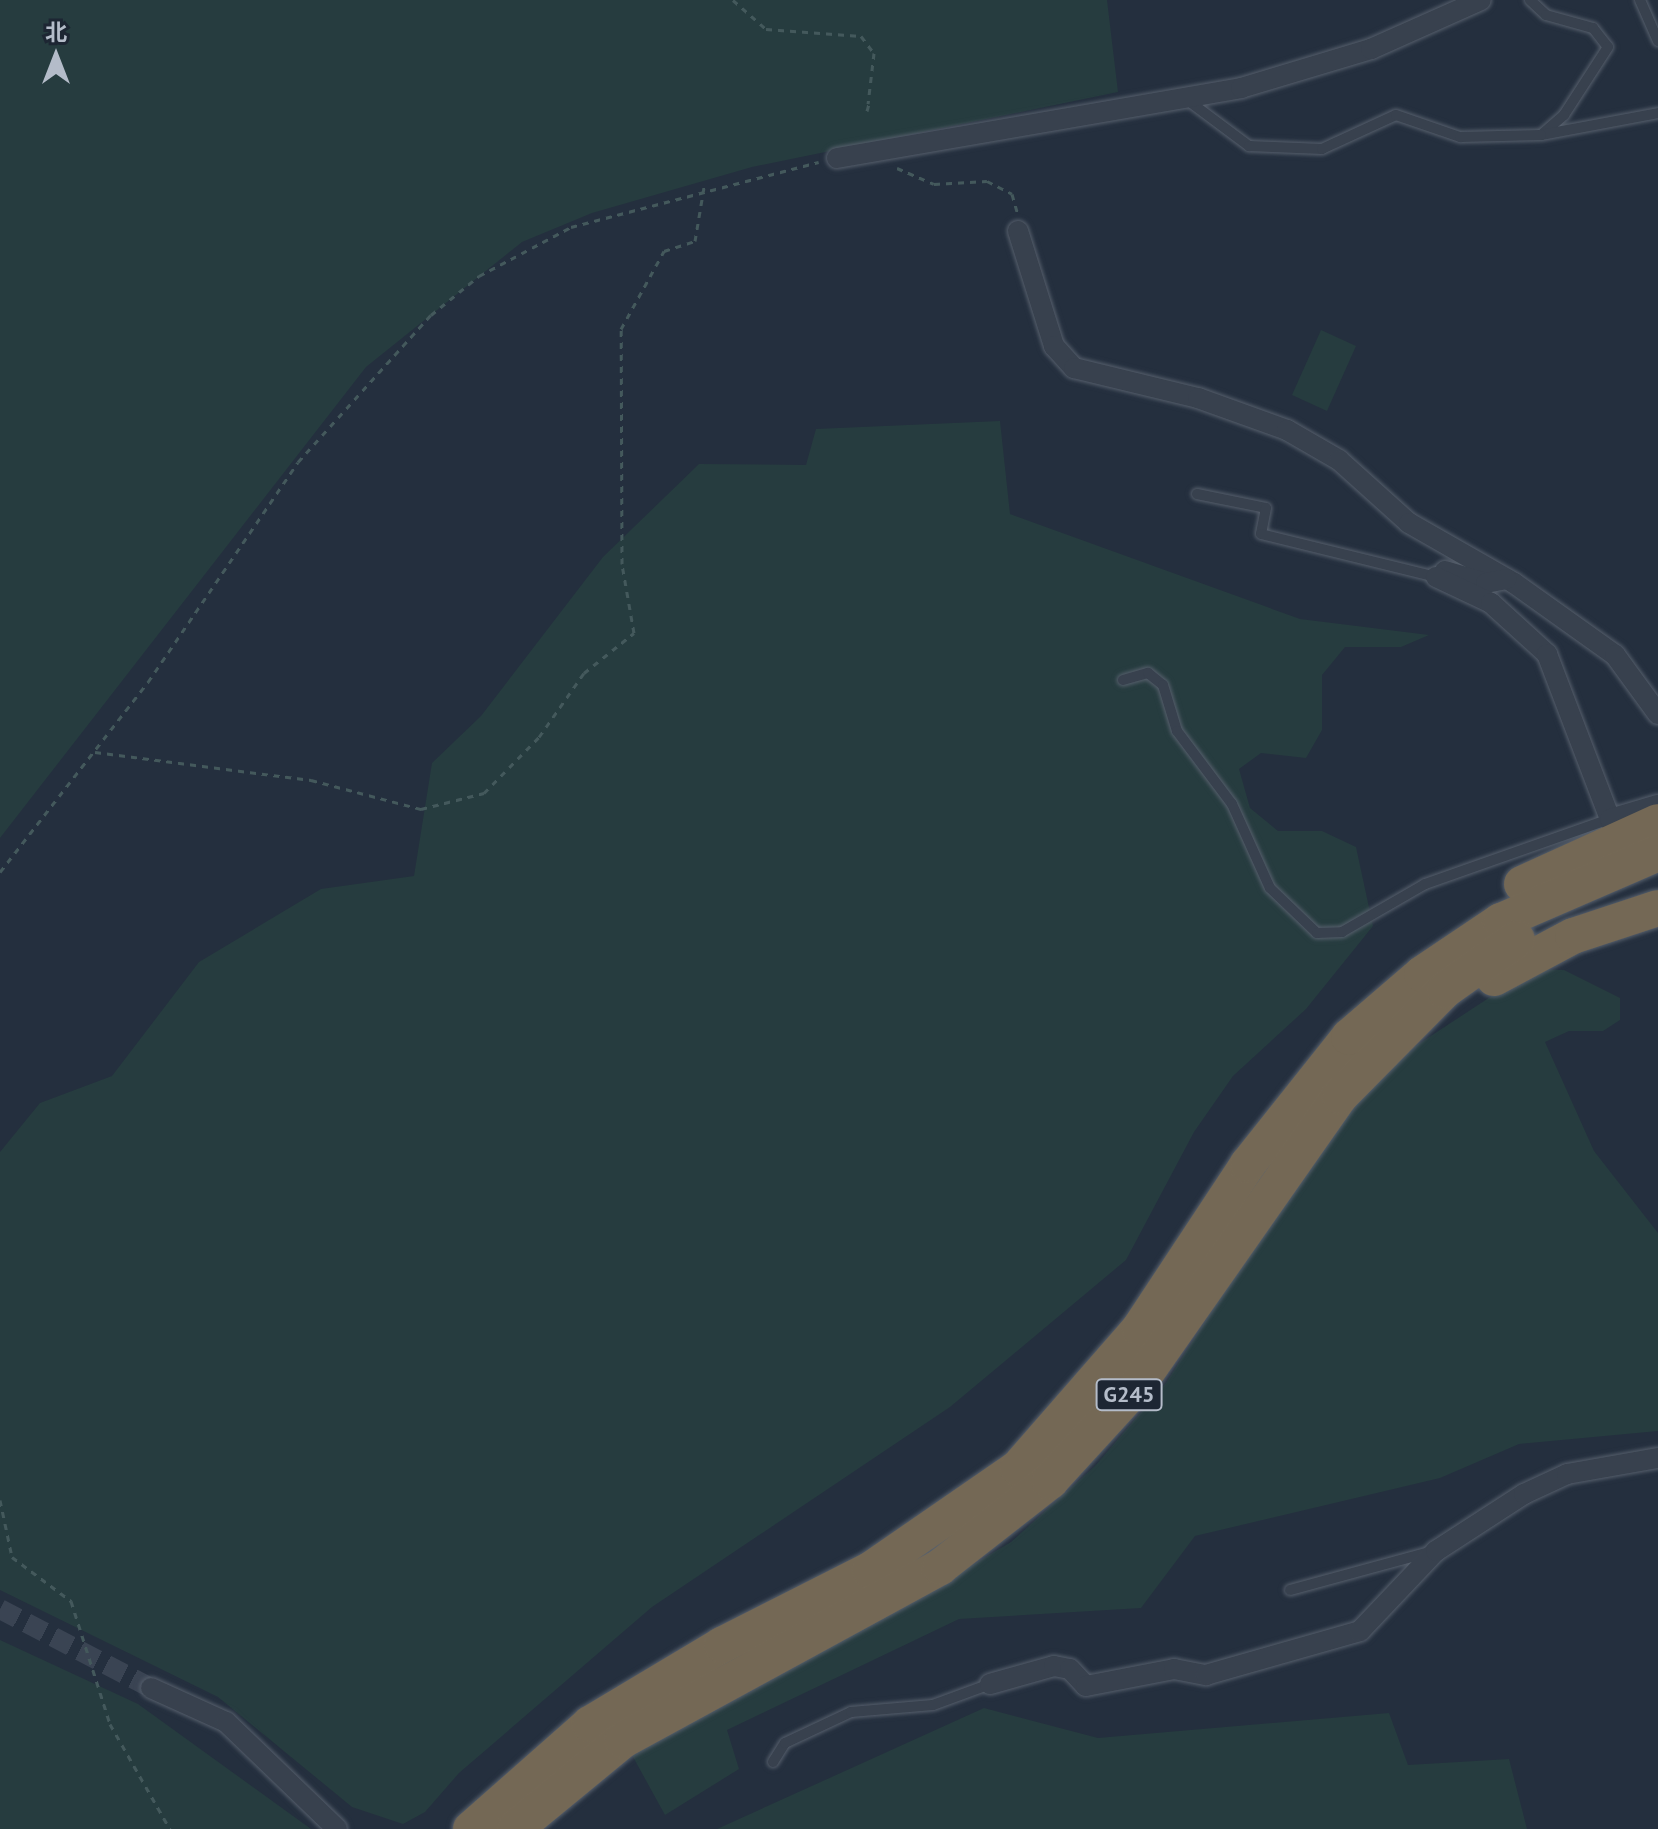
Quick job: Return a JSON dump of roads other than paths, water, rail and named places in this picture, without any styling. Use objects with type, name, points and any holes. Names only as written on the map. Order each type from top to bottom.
[{"type":"highway","name":"G245","points":[[471,1829],[590,1724],[722,1645],[870,1570],[1018,1468],[1140,1328],[1248,1164],[1360,1049],[1422,974],[1635,833]]},
{"type":"highway","name":"G245","points":[[515,1829],[623,1740],[940,1567],[1050,1481],[1137,1386],[1360,1049],[1516,939],[1658,877]]},
{"type":"highway","points":[[1360,1049],[1534,956],[1658,908]]},
{"type":"street","points":[[837,158],[1186,99],[1371,49],[1481,0]]},
{"type":"street","points":[[1018,231],[1054,346],[1074,368],[1287,430],[1339,460],[1409,523],[1507,579],[1615,655],[1658,714]]},
{"type":"street","points":[[1507,579],[1486,583],[1443,571],[1436,577],[1491,603],[1547,654],[1635,833],[1658,805]]},
{"type":"street","points":[[990,1684],[1054,1666],[1070,1669],[1086,1686],[1102,1686],[1174,1669],[1206,1675],[1269,1661],[1360,1631],[1436,1551],[1567,1474],[1658,1458]]},
{"type":"street","points":[[151,1688],[226,1722],[337,1829]]},
{"type":"lane","points":[[1530,0],[1546,15],[1593,28],[1608,47],[1564,115],[1541,135]]},
{"type":"lane","points":[[1640,0],[1658,41]]},
{"type":"lane","points":[[1186,99],[1249,146],[1322,149],[1396,115],[1460,137],[1541,135],[1658,113]]},
{"type":"lane","points":[[1197,494],[1266,508],[1261,534],[1436,577]]},
{"type":"lane","points":[[1123,680],[1148,673],[1163,685],[1177,731],[1232,804],[1270,888],[1317,933],[1342,932],[1425,884],[1635,833]]},
{"type":"lane","points":[[1290,1590],[1436,1551]]},
{"type":"lane","points":[[773,1762],[785,1743],[851,1712],[933,1705],[990,1684]]},
{"type":"tunnel","points":[[0,1609],[151,1688]]}]
